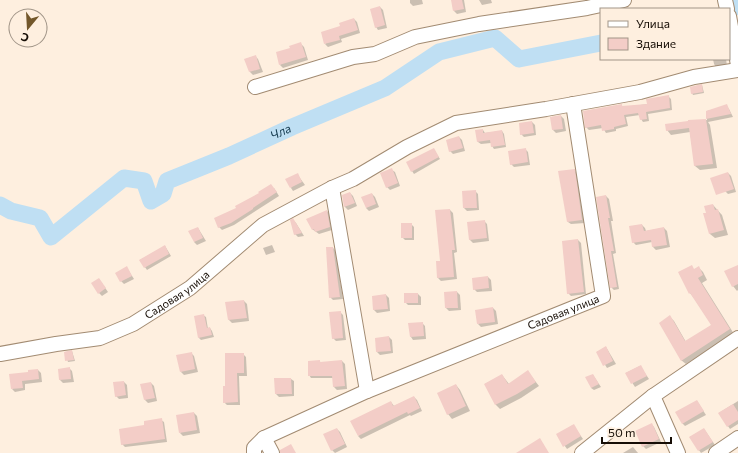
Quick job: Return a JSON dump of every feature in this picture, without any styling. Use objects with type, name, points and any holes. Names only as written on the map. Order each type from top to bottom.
[{"type":"street","points":[[255,87],[353,57],[375,54],[415,37],[479,24],[587,8],[624,0]]},
{"type":"street","points":[[730,20],[738,65]]},
{"type":"street","name":"Садовая улица","points":[[0,354],[100,338],[133,324],[190,288],[263,225],[332,188],[353,179],[407,147],[456,123],[640,92],[694,78],[738,70]]},
{"type":"street","name":"Садовая улица","points":[[264,438],[367,391],[603,296],[573,104]]},
{"type":"street","points":[[332,188],[367,391]]},
{"type":"street","points":[[582,453],[653,396],[738,338]]},
{"type":"street","points":[[653,396],[678,453]]},
{"type":"street","points":[[254,453],[254,448],[264,438],[272,453]]},
{"type":"street","points":[[716,453],[738,438]]},
{"type":"building","points":[[451,0],[462,0],[464,9],[453,11]]},
{"type":"building","points":[[380,6],[385,25],[375,28],[370,9]]},
{"type":"building","points":[[354,18],[358,30],[339,36],[340,40],[324,44],[321,32],[340,26],[339,23]]},
{"type":"building","points":[[301,42],[306,57],[279,65],[276,52],[290,48],[289,46]]},
{"type":"building","points":[[256,55],[260,69],[249,72],[244,59]]},
{"type":"building","points":[[702,84],[703,92],[691,94],[690,87]]},
{"type":"building","points":[[669,95],[670,108],[646,112],[647,119],[640,120],[638,113],[624,115],[626,124],[614,127],[614,129],[602,131],[601,125],[585,128],[583,111],[622,104],[622,106],[647,104],[646,99]]},
{"type":"building","points":[[727,104],[731,114],[706,119],[706,111]]},
{"type":"building","points":[[561,115],[563,129],[552,130],[550,117]]},
{"type":"building","points":[[706,119],[713,164],[694,166],[689,128],[666,131],[665,124]]},
{"type":"building","points":[[532,121],[534,133],[520,135],[519,123]]},
{"type":"building","points":[[483,129],[483,133],[502,130],[505,145],[491,147],[490,140],[477,142],[475,130]]},
{"type":"building","points":[[459,136],[463,148],[449,152],[446,140]]},
{"type":"building","points":[[434,148],[439,157],[411,172],[406,162]]},
{"type":"building","points":[[526,148],[528,162],[510,165],[508,151]]},
{"type":"building","points":[[392,168],[398,183],[386,188],[380,173]]},
{"type":"building","points":[[575,169],[582,220],[567,222],[558,171]]},
{"type":"building","points":[[728,172],[734,189],[716,195],[710,178]]},
{"type":"building","points":[[298,173],[302,182],[290,188],[285,179]]},
{"type":"building","points":[[271,184],[277,192],[231,223],[218,228],[214,218],[236,208],[235,206],[259,193],[258,192]]},
{"type":"building","points":[[476,190],[477,208],[463,208],[462,191]]},
{"type":"building","points":[[350,192],[355,203],[344,207],[342,195]]},
{"type":"building","points":[[372,193],[376,204],[366,208],[361,197]]},
{"type":"building","points":[[606,195],[610,218],[608,218],[614,251],[611,251],[617,287],[610,288],[596,197]]},
{"type":"building","points":[[713,204],[715,210],[718,209],[724,230],[709,234],[703,213],[706,213],[704,206]]},
{"type":"building","points":[[450,209],[455,250],[452,250],[454,277],[437,278],[436,261],[440,261],[435,210]]},
{"type":"building","points":[[327,210],[330,227],[315,232],[314,229],[312,230],[306,219]]},
{"type":"building","points":[[293,218],[302,233],[294,235],[290,220]]},
{"type":"building","points":[[485,220],[487,238],[469,240],[467,222]]},
{"type":"building","points":[[401,223],[412,223],[412,238],[401,238]]},
{"type":"building","points":[[642,224],[644,231],[664,227],[667,245],[652,247],[651,240],[632,243],[629,226]]},
{"type":"building","points":[[198,227],[203,238],[194,242],[188,231]]},
{"type":"building","points":[[578,239],[584,292],[567,294],[562,241]]},
{"type":"building","points":[[165,245],[169,254],[144,268],[139,260]]},
{"type":"building","points":[[326,247],[333,247],[340,297],[329,298]]},
{"type":"building","points":[[692,265],[694,269],[699,266],[703,275],[698,278],[730,329],[681,361],[659,323],[670,315],[685,341],[711,325],[690,293],[689,294],[678,272]]},
{"type":"building","points":[[738,265],[738,284],[732,287],[724,271]]},
{"type":"building","points":[[127,266],[132,276],[120,282],[115,273]]},
{"type":"building","points":[[488,276],[489,288],[473,290],[472,278]]},
{"type":"building","points":[[99,278],[106,288],[98,294],[91,283]]},
{"type":"building","points":[[457,291],[458,308],[445,308],[444,292]]},
{"type":"building","points":[[404,293],[418,293],[418,303],[404,303]]},
{"type":"building","points":[[386,294],[388,309],[373,310],[372,296]]},
{"type":"building","points":[[244,300],[247,318],[228,320],[225,302]]},
{"type":"building","points":[[493,307],[495,322],[477,324],[475,310]]},
{"type":"building","points":[[341,311],[343,338],[332,339],[329,312]]},
{"type":"building","points":[[204,314],[207,328],[210,327],[212,335],[198,338],[194,316]]},
{"type":"building","points":[[423,322],[424,336],[410,337],[408,323]]},
{"type":"building","points":[[389,336],[391,351],[376,352],[375,338]]},
{"type":"building","points":[[606,346],[613,361],[603,366],[596,352]]},
{"type":"building","points":[[72,350],[74,360],[65,361],[64,352]]},
{"type":"building","points":[[192,352],[195,369],[180,372],[176,355]]},
{"type":"building","points":[[225,353],[244,353],[244,373],[237,373],[238,402],[223,403],[223,386],[225,386]]},
{"type":"building","points":[[320,360],[320,362],[342,360],[345,386],[333,387],[332,376],[308,376],[308,361]]},
{"type":"building","points":[[641,365],[647,376],[631,384],[625,373]]},
{"type":"building","points":[[70,367],[71,379],[59,380],[58,369]]},
{"type":"building","points":[[38,369],[39,379],[22,381],[23,388],[11,389],[9,374],[28,372],[28,370]]},
{"type":"building","points":[[528,370],[536,382],[495,405],[484,384],[502,374],[508,384]]},
{"type":"building","points":[[593,374],[599,384],[591,388],[585,377]]},
{"type":"building","points":[[274,378],[291,378],[292,394],[275,394]]},
{"type":"building","points":[[124,381],[126,395],[115,397],[113,382]]},
{"type":"building","points":[[151,382],[155,398],[144,400],[140,384]]},
{"type":"building","points":[[456,384],[466,406],[447,415],[437,393]]},
{"type":"building","points":[[414,396],[420,408],[408,414],[407,412],[358,436],[350,421],[391,401],[393,406]]},
{"type":"building","points":[[697,400],[704,411],[682,424],[675,412]]},
{"type":"building","points":[[733,404],[738,412],[738,420],[727,427],[718,413]]},
{"type":"building","points":[[194,412],[197,430],[179,433],[176,415]]},
{"type":"building","points":[[162,418],[165,439],[121,445],[119,429],[144,425],[144,421]]},
{"type":"building","points":[[652,423],[659,439],[642,447],[635,431]]},
{"type":"building","points":[[574,424],[581,436],[563,447],[556,434]]},
{"type":"building","points":[[337,428],[345,444],[331,451],[323,434]]},
{"type":"building","points":[[704,428],[713,442],[698,451],[689,437]]},
{"type":"building","points":[[540,438],[549,453],[516,453]]},
{"type":"building","points":[[291,444],[296,453],[280,453],[280,450]]},
{"type":"waterway","name":"Чла","points":[[730,9],[738,6]]},
{"type":"waterway","name":"Чла","points":[[0,205],[11,211],[40,218],[51,237],[124,178],[144,181],[151,201],[163,194],[167,181],[229,156],[292,127],[385,88],[439,52],[495,38],[519,59],[600,43]]}]
